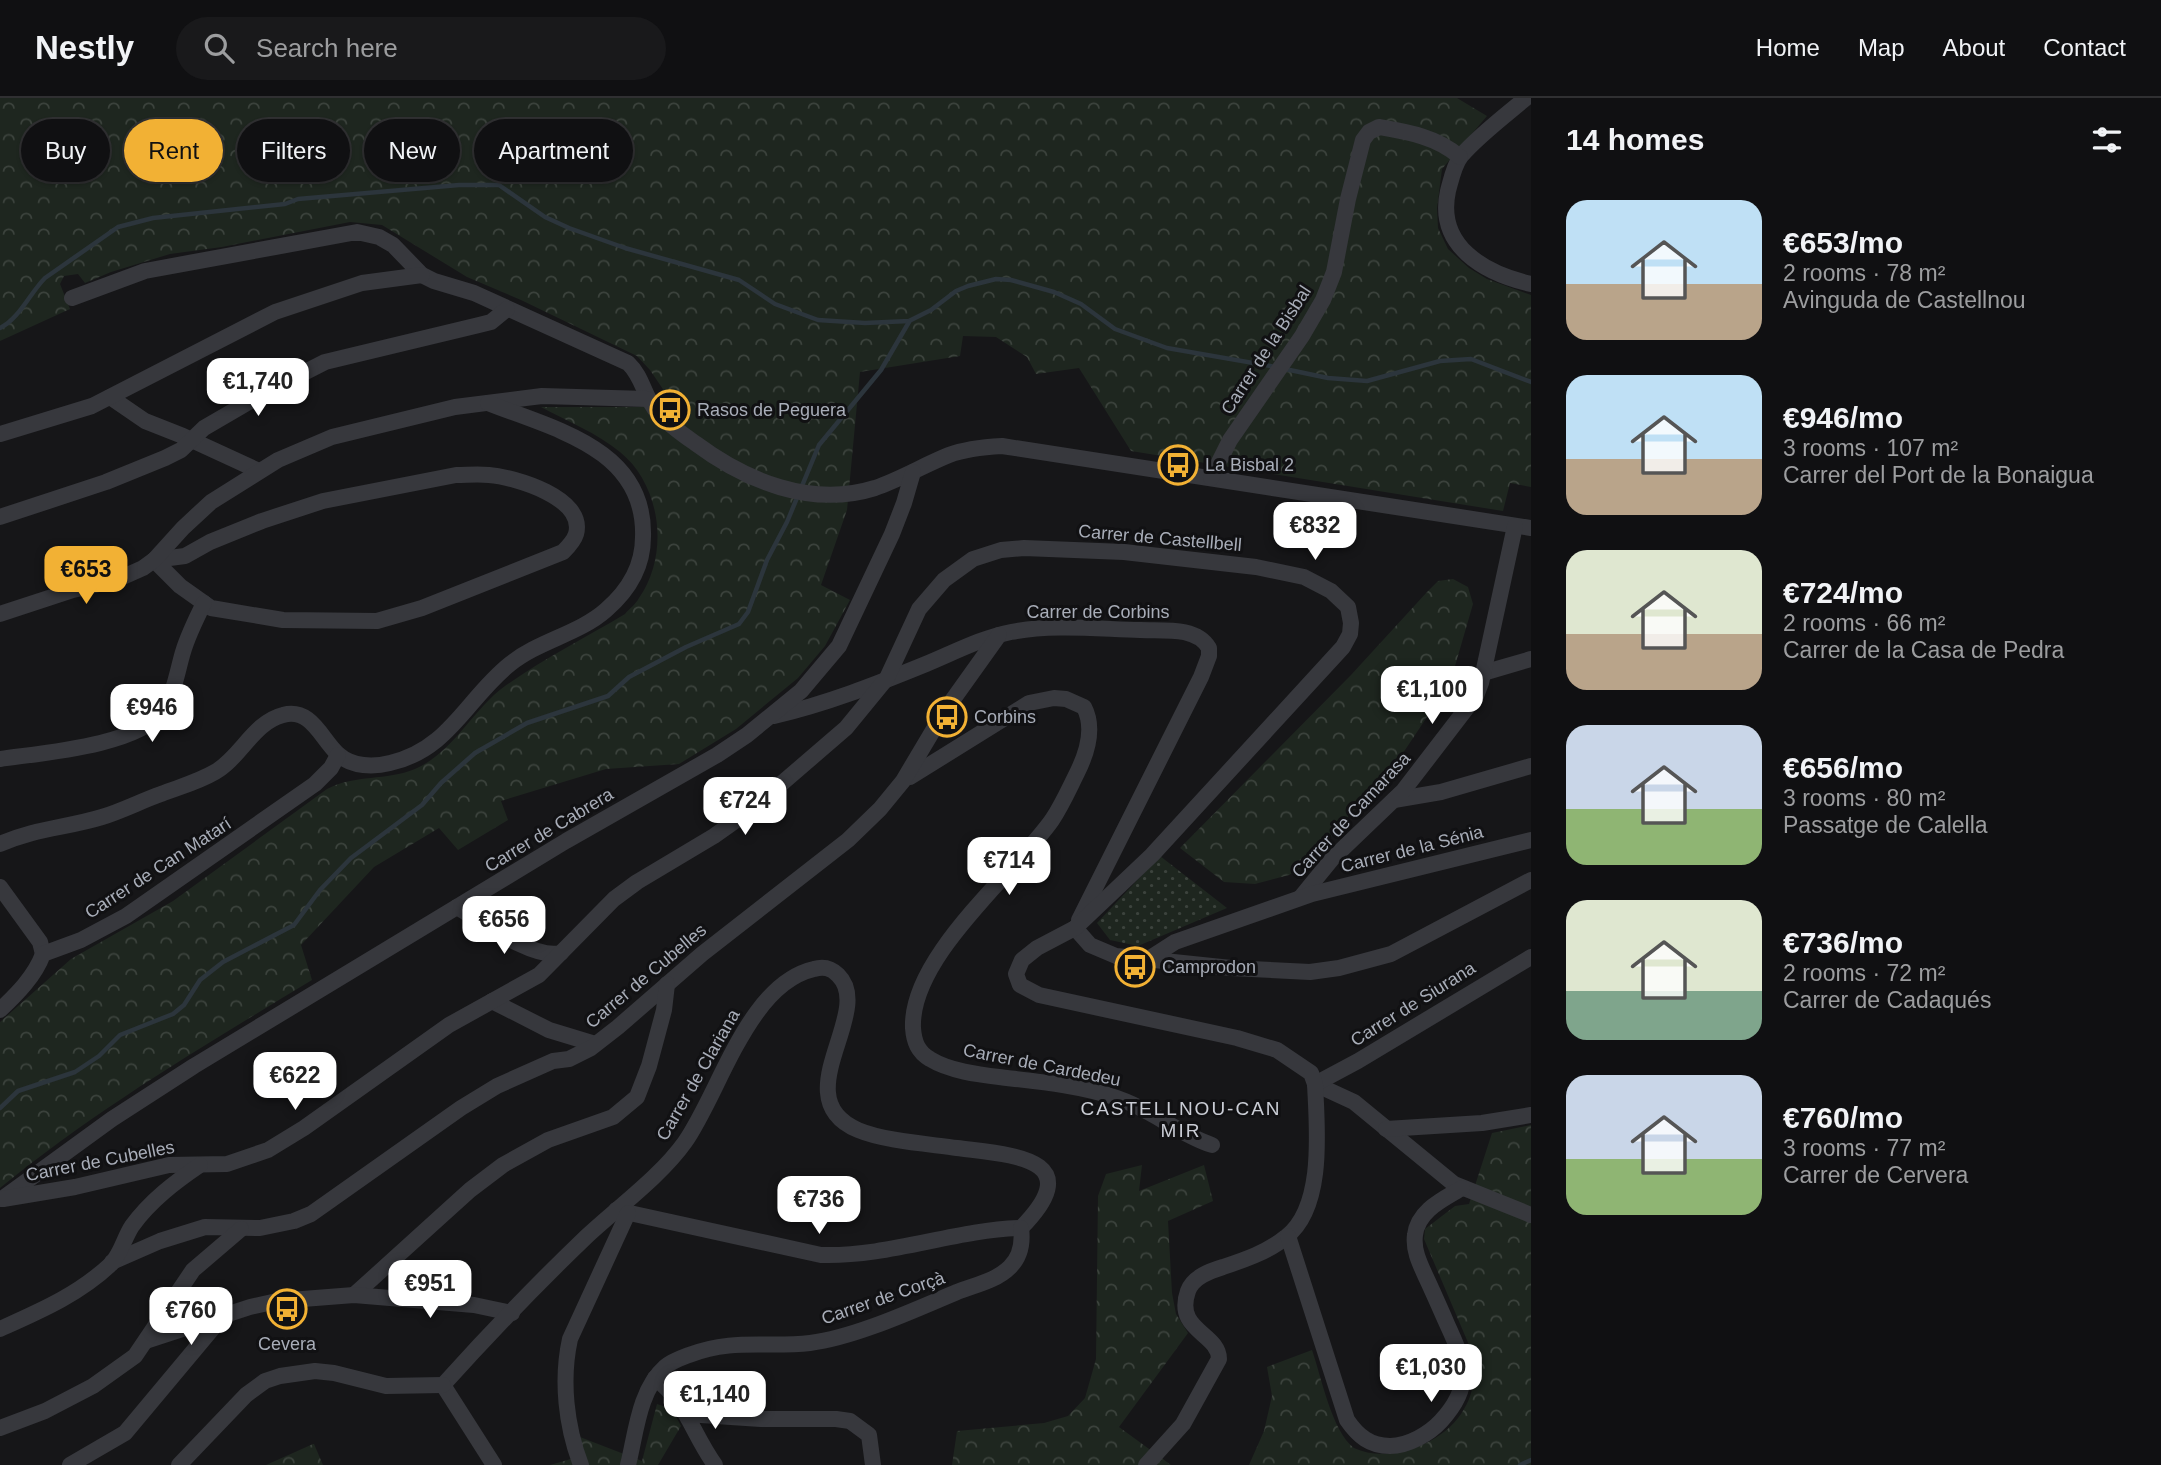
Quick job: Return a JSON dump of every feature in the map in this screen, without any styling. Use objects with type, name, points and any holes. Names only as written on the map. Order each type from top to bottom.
[{"type":"street","points":[[1526,98],[1460,157],[1451,179],[1445,210],[1446,223],[1459,247],[1477,262],[1531,284]]},
{"type":"street","name":"Carrer de la Bisbal","points":[[1211,478],[1230,440],[1302,336],[1323,300],[1334,272],[1360,152],[1369,132],[1379,127],[1420,135],[1450,147],[1460,157]]},
{"type":"street","points":[[72,298],[145,271],[357,232],[379,237],[393,245],[422,275],[434,281],[474,293],[628,363],[640,377],[647,399],[659,415],[713,456],[749,477],[776,487],[806,493],[855,493],[875,488],[950,454],[1002,446],[1523,527]]},
{"type":"street","points":[[0,434],[92,406],[275,312],[362,283],[422,275]]},
{"type":"street","points":[[0,517],[106,482],[165,458],[181,450],[204,428],[325,362],[491,322],[507,309]]},
{"type":"street","points":[[110,397],[145,421],[259,471]]},
{"type":"street","points":[[0,614],[73,590],[116,580],[143,568],[154,561],[211,502],[278,460],[332,437],[455,407],[488,403],[542,397],[647,399]]},
{"type":"street","points":[[0,845],[23,834],[102,817],[199,780],[232,760],[267,724],[285,714],[301,716],[312,723],[338,755],[348,761],[369,766],[409,758],[426,749],[450,729],[490,682],[512,662],[604,612],[622,595],[634,576],[643,540],[643,519],[628,477],[608,458],[585,443],[488,403]]},
{"type":"street","name":"Carrer de Cabrera","points":[[1,1200],[143,1098],[566,841],[717,755],[801,691],[839,646],[892,534],[913,472]]},
{"type":"street","points":[[456,475],[490,475],[537,487],[571,510],[576,522],[576,533],[563,552],[395,617],[377,621],[283,620],[211,608],[165,573],[154,561],[185,556],[210,542],[323,501],[456,475]]},
{"type":"street","name":"Carrer de Camarasa","points":[[1301,897],[1332,859],[1394,800],[1476,696],[1523,527]]},
{"type":"street","name":"Carrer de Castellbell","points":[[561,953],[614,899],[637,882],[714,836],[777,790],[846,728],[887,678],[919,609],[944,580],[973,559],[1001,550],[1024,548],[1124,552],[1256,567],[1304,577],[1341,599],[1348,607],[1352,623],[1343,648],[1152,855],[1075,928],[1037,948],[1022,960],[1016,980],[1020,985],[1040,995],[1237,1038],[1277,1050],[1311,1073],[1315,1084]]},
{"type":"street","points":[[0,760],[103,742],[152,722],[162,712],[170,697],[189,634],[204,603]]},
{"type":"street","name":"Carrer de Corbins","points":[[768,717],[812,707],[925,664],[965,645],[999,635],[1050,628],[1168,631],[1199,636],[1209,648],[1209,656],[1201,677],[1075,928]]},
{"type":"street","name":"Carrer de Cubelles","points":[[113,1262],[137,1250],[205,1227],[241,1229],[276,1226],[311,1214],[496,1086],[553,1061],[569,1059],[595,1044],[702,954],[848,840],[880,809],[903,781],[944,712],[999,635]]},
{"type":"street","points":[[1483,673],[1531,659]]},
{"type":"street","name":"Carrer de Cardedeu","points":[[903,781],[1029,703],[1054,698],[1066,699],[1084,707],[1090,726],[1088,743],[1083,761],[1061,805],[1051,821],[994,886],[941,953],[922,987],[915,1010],[914,1038],[917,1047],[932,1061],[984,1075],[1087,1090],[1116,1097],[1138,1106],[1198,1140],[1212,1144]]},
{"type":"street","name":"Carrer de Can Matarí","points":[[43,954],[81,940],[126,916],[315,784],[331,768],[338,755]]},
{"type":"street","points":[[1394,800],[1441,792],[1531,766]]},
{"type":"street","name":"Carrer de la Sénia","points":[[1147,960],[1175,942],[1301,897],[1531,840]]},
{"type":"street","points":[[1075,928],[1090,945],[1101,952],[1116,956],[1277,972],[1310,972],[1339,968],[1391,954],[1531,880]]},
{"type":"street","points":[[0,887],[40,942],[43,954],[17,995],[0,1010]]},
{"type":"street","points":[[457,907],[517,942],[553,955],[561,953]]},
{"type":"street","name":"Carrer de Cubelles","points":[[1,1200],[75,1187],[169,1165],[227,1164],[268,1150],[282,1143],[449,1025],[539,975],[561,953]]},
{"type":"street","name":"Carrer de Siurana","points":[[1315,1084],[1531,957]]},
{"type":"street","name":"Carrer de Clariana","points":[[443,1385],[570,1252],[622,1212],[673,1157],[698,1120],[745,1030],[761,1006],[779,989],[804,972],[826,967],[835,971],[842,978],[847,997],[828,1086],[834,1114],[842,1123],[863,1132],[1009,1154],[1037,1166],[1045,1174],[1048,1186],[1046,1196],[1042,1206],[1021,1228]]},
{"type":"street","points":[[354,1295],[470,1190],[503,1165],[548,1140],[613,1117],[637,1097],[649,1066],[664,1010],[667,985]]},
{"type":"street","points":[[492,1001],[549,1030],[595,1044]]},
{"type":"street","points":[[1146,1465],[1183,1424],[1219,1359],[1219,1351],[1215,1345],[1193,1327],[1188,1316],[1187,1292],[1191,1284],[1211,1271],[1258,1254],[1288,1236],[1306,1209],[1315,1179],[1315,1084],[1354,1102],[1434,1170],[1462,1188],[1531,1215]]},
{"type":"street","points":[[1386,1129],[1482,1123],[1531,1115]]},
{"type":"street","points":[[0,1329],[62,1301],[113,1262],[130,1229],[142,1214],[173,1184],[200,1165]]},
{"type":"street","points":[[1288,1236],[1347,1420],[1361,1437],[1370,1443],[1380,1446],[1405,1444],[1427,1433],[1444,1418],[1460,1394],[1463,1382],[1463,1362],[1419,1260],[1414,1241],[1415,1231],[1424,1215],[1462,1188]]},
{"type":"street","points":[[581,1465],[573,1441],[567,1407],[566,1356],[570,1339],[622,1212],[821,1255],[844,1256],[999,1229],[1021,1228]]},
{"type":"street","name":"Carrer de Corçà","points":[[628,1465],[643,1404],[655,1378],[677,1359],[707,1347],[730,1344],[812,1342],[860,1329],[985,1282],[1008,1269],[1016,1259],[1023,1241],[1021,1228]]},
{"type":"street","points":[[0,1428],[45,1411],[93,1386],[135,1356],[192,1270],[241,1229]]},
{"type":"street","points":[[145,1341],[277,1301],[354,1295],[474,1305],[512,1313]]},
{"type":"street","points":[[71,1465],[125,1433],[224,1315]]},
{"type":"street","points":[[179,1465],[246,1395],[265,1381],[315,1371],[334,1373],[386,1387],[443,1385],[494,1465]]},
{"type":"street","points":[[655,1378],[670,1390],[715,1465]]},
{"type":"street","points":[[686,1414],[850,1421],[869,1435],[873,1465]]},
{"type":"green space","points":[[0,98],[1457,98],[1487,116],[1442,169],[1437,208],[1438,228],[1448,249],[1469,268],[1487,279],[1531,295],[1531,487],[1510,483],[1503,511],[1131,451],[1079,368],[1036,374],[1027,357],[996,337],[963,336],[960,356],[860,372],[847,510],[821,585],[850,600],[825,646],[798,678],[736,729],[679,764],[606,769],[501,801],[508,820],[458,850],[439,828],[374,867],[301,945],[312,980],[114,1104],[0,1188],[0,1022],[71,959],[173,901],[327,789],[349,781],[404,773],[429,762],[452,742],[482,707],[505,686],[625,614],[639,598],[655,561],[656,521],[645,483],[634,466],[611,445],[541,407],[675,407],[637,356],[467,277],[382,225],[350,222],[222,247],[170,254],[85,283],[78,274],[64,276],[60,284],[70,309],[0,341]]},
{"type":"green space","points":[[1453,579],[1468,587],[1473,604],[1455,666],[1455,675],[1403,753],[1313,858],[1289,875],[1255,884],[1224,882],[1180,848],[1351,675],[1438,581]]},
{"type":"green space","points":[[1160,856],[1227,908],[1138,946],[1110,940],[1097,923]]},
{"type":"green space","points":[[1531,1125],[1531,1465],[1249,1465],[1264,1431],[1272,1396],[1267,1367],[1312,1350],[1333,1417],[1339,1430],[1354,1448],[1383,1454],[1415,1448],[1431,1441],[1456,1421],[1468,1402],[1472,1389],[1472,1352],[1424,1239],[1425,1229],[1455,1206],[1469,1204],[1492,1133]]},
{"type":"green space","points":[[1142,1165],[1139,1191],[1204,1165],[1213,1201],[1168,1221],[1172,1293],[1176,1314],[1188,1333],[1119,1427],[1171,1465],[952,1465],[957,1431],[1044,1423],[1068,1416],[1085,1398],[1096,1359],[1098,1196],[1106,1174]]},
{"type":"green space","points":[[657,1404],[672,1409],[681,1426],[658,1465],[550,1465],[585,1455],[580,1437],[642,1461]]},
{"type":"green space","points":[[313,1444],[323,1465],[266,1465]]},
{"type":"waterway","points":[[0,328],[19,312],[45,278],[118,227],[153,218],[285,204],[298,199],[459,185],[499,185],[545,217],[569,228],[625,248],[739,280],[775,304],[818,320],[865,323],[909,321],[968,286],[996,279],[1011,280],[1054,292],[1081,304],[1115,329],[1167,348],[1276,367]]},
{"type":"waterway","points":[[0,1108],[18,1091],[75,1072],[99,1056],[120,1035],[173,1014],[184,1005],[200,980],[223,962],[294,925],[320,890],[351,858],[422,805],[441,783],[475,753],[527,723],[608,696],[629,677],[686,647],[739,624],[748,612],[767,560],[787,522],[819,445],[881,370],[909,322]]},
{"type":"waterway","points":[[1285,369],[1328,378],[1367,381],[1440,361],[1471,359],[1531,382]]},
{"type":"waterway","points":[[1520,1465],[1531,1460]]},
{"type":"place","name":"Rasos de Peguera","points":[[670,410]]},
{"type":"place","name":"La Bisbal 2","points":[[1178,465]]},
{"type":"place","name":"Corbins","points":[[947,717]]},
{"type":"place","name":"Camprodon","points":[[1135,967]]},
{"type":"place","name":"Cevera","points":[[287,1309]]},
{"type":"district","name":"CASTELLNOU-CAN MIR","points":[[1181,1119]]}]
